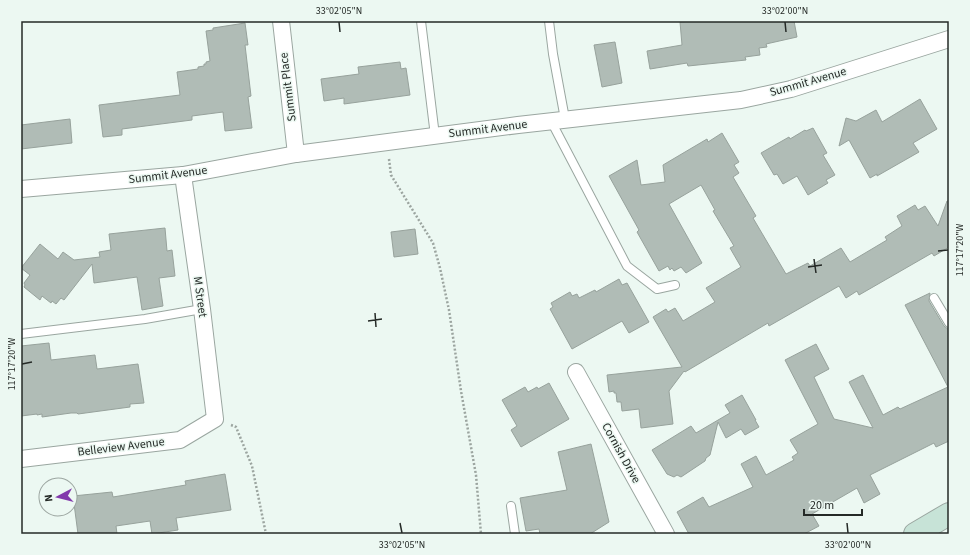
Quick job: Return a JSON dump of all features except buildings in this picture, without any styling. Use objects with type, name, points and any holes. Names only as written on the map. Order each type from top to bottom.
[{"type":"main road","points":[[915,534],[949,514]]},
{"type":"street","name":"Summit Place","points":[[281,21],[296,154]]},
{"type":"street","name":"Summit Avenue","points":[[21,189],[183,175],[296,154],[558,120],[741,100],[791,89],[949,39]]},
{"type":"street","name":"M Street","points":[[183,175],[202,309],[215,419]]},
{"type":"street","name":"Cornish Drive","points":[[576,372],[666,534]]},
{"type":"street","name":"Belleview Avenue","points":[[21,460],[180,440],[215,419]]},
{"type":"lane","points":[[421,21],[435,136]]},
{"type":"lane","points":[[549,21],[553,54],[562,98],[558,120],[627,266],[657,289],[675,285]]},
{"type":"lane","points":[[934,298],[949,323]]},
{"type":"lane","points":[[21,334],[145,319],[202,309]]},
{"type":"lane","points":[[511,506],[515,534]]},
{"type":"path","points":[[387,142],[391,175],[433,243],[440,268],[449,310],[461,391],[476,475],[481,534]]},
{"type":"path","points":[[215,419],[236,426],[252,466],[266,534]]}]
